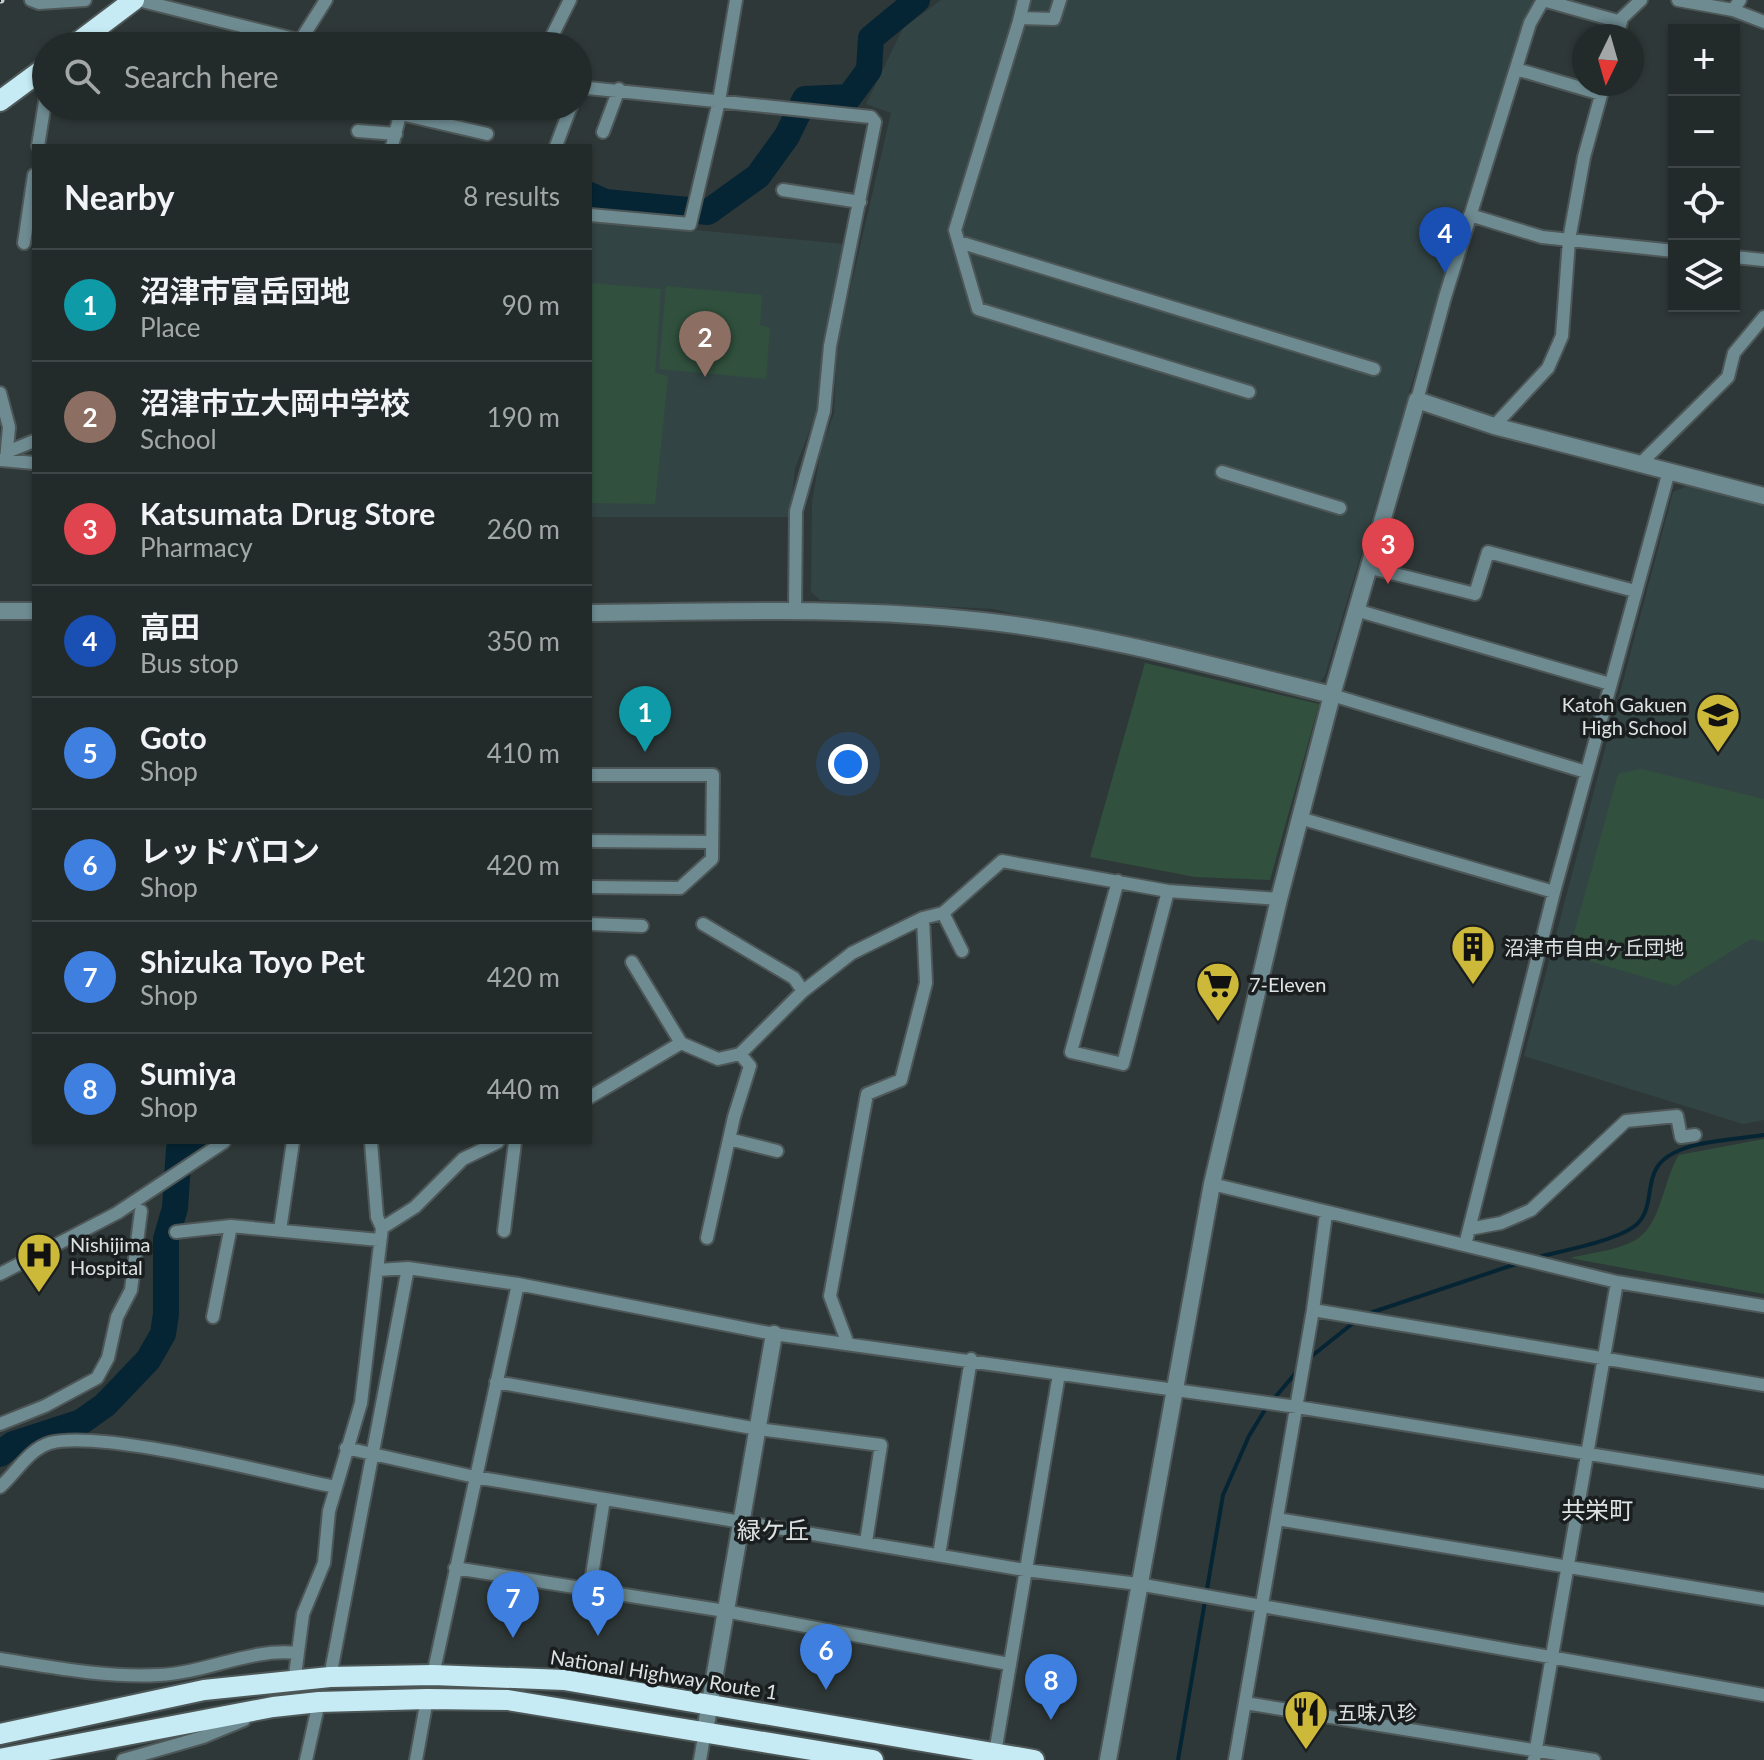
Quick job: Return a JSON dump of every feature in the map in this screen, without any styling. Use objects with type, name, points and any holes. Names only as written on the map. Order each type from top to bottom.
[{"type":"highway","points":[[92,32],[136,0]]},
{"type":"highway","points":[[0,101],[32,77]]},
{"type":"highway","name":"National Highway Route 1","points":[[0,1734],[204,1690],[330,1677],[433,1675],[564,1680],[1034,1760]]},
{"type":"highway","points":[[2,1759],[273,1707],[319,1702],[427,1699],[508,1700],[873,1760]]},
{"type":"street","points":[[31,0],[39,3],[85,0]]},
{"type":"street","points":[[136,0],[264,32]]},
{"type":"street","points":[[306,32],[326,0]]},
{"type":"street","points":[[554,32],[570,0]]},
{"type":"street","points":[[592,215],[690,224],[719,101],[736,0]]},
{"type":"street","points":[[1024,0],[955,230],[978,309],[1249,392]]},
{"type":"street","points":[[1019,21],[1020,18],[1054,19],[1060,0]]},
{"type":"street","points":[[1108,1760],[1212,1184],[1279,899],[1303,819],[1332,695],[1359,611],[1470,215],[1530,23],[1543,0],[1621,22],[1641,0]]},
{"type":"street","points":[[1678,0],[1737,5],[1764,22]]},
{"type":"street","points":[[1516,69],[1572,82]]},
{"type":"street","points":[[592,88],[809,109],[871,117],[875,122],[830,346],[824,411],[796,511],[795,611]]},
{"type":"street","points":[[603,132],[619,89]]},
{"type":"street","points":[[1494,426],[1555,357],[1562,336],[1568,290],[1569,240],[1584,157],[1601,96]]},
{"type":"street","points":[[38,144],[42,120]]},
{"type":"street","points":[[358,131],[394,140],[399,120]]},
{"type":"street","points":[[437,120],[487,134]]},
{"type":"street","points":[[557,144],[566,120]]},
{"type":"street","points":[[24,243],[32,189]]},
{"type":"street","points":[[783,190],[860,202]]},
{"type":"street","points":[[1470,215],[1542,237],[1668,250]]},
{"type":"street","points":[[959,242],[1374,369]]},
{"type":"street","points":[[1740,257],[1763,257]]},
{"type":"street","points":[[1640,464],[1728,377],[1734,353],[1764,317]]},
{"type":"street","points":[[0,393],[9,427],[4,458]]},
{"type":"street","points":[[1417,400],[1494,426],[1764,496]]},
{"type":"street","points":[[4,458],[32,442]]},
{"type":"street","points":[[4,458],[32,463]]},
{"type":"street","points":[[1465,1245],[1554,892],[1669,471]]},
{"type":"street","points":[[1222,472],[1340,508]]},
{"type":"street","points":[[1371,568],[1475,594],[1488,552],[1635,591]]},
{"type":"street","points":[[0,611],[32,611]]},
{"type":"street","points":[[592,613],[795,611],[981,620],[1045,629],[1332,695],[1586,772]]},
{"type":"street","points":[[1359,611],[1610,684]]},
{"type":"street","points":[[592,775],[713,775],[712,859],[680,888],[592,887]]},
{"type":"street","points":[[1303,819],[1554,892]]},
{"type":"street","points":[[592,841],[712,842]]},
{"type":"street","points":[[632,962],[681,1043],[718,1059],[740,1054],[803,991],[852,953],[923,918],[943,913],[1002,861],[1168,891],[1279,899]]},
{"type":"street","points":[[1118,881],[1071,1052],[1123,1064],[1168,891]]},
{"type":"street","points":[[943,913],[962,951]]},
{"type":"street","points":[[848,1344],[830,1296],[867,1094],[901,1080],[926,983],[923,918]]},
{"type":"street","points":[[592,924],[642,926]]},
{"type":"street","points":[[703,924],[794,978],[803,991]]},
{"type":"street","points":[[592,1096],[681,1043]]},
{"type":"street","points":[[707,1238],[729,1139],[750,1066],[740,1054]]},
{"type":"street","points":[[1469,1229],[1501,1223],[1531,1210],[1626,1121],[1677,1116],[1681,1137],[1695,1135]]},
{"type":"street","points":[[729,1139],[777,1151]]},
{"type":"street","points":[[0,1274],[117,1213],[221,1144]]},
{"type":"street","points":[[280,1230],[293,1144]]},
{"type":"street","points":[[294,1683],[303,1614],[324,1563],[329,1511],[361,1403],[380,1234],[371,1144]]},
{"type":"street","points":[[176,1232],[231,1226],[380,1234],[415,1207],[463,1159],[494,1144]]},
{"type":"street","points":[[504,1231],[515,1144]]},
{"type":"street","points":[[1212,1184],[1617,1282],[1764,1306]]},
{"type":"street","points":[[0,1424],[45,1406],[97,1378],[108,1358],[117,1317],[131,1290],[141,1211]]},
{"type":"street","points":[[1235,1760],[1297,1407],[1326,1214]]},
{"type":"street","points":[[213,1317],[231,1226]]},
{"type":"street","points":[[378,1270],[408,1268],[518,1284],[774,1334],[971,1359],[1297,1407],[1764,1482]]},
{"type":"street","points":[[330,1677],[408,1268]]},
{"type":"street","points":[[1535,1755],[1617,1282]]},
{"type":"street","points":[[433,1675],[518,1284]]},
{"type":"street","points":[[1313,1310],[1764,1385]]},
{"type":"street","points":[[700,1760],[774,1334]]},
{"type":"street","points":[[939,1555],[971,1359]]},
{"type":"street","points":[[995,1753],[1059,1374]]},
{"type":"street","points":[[496,1382],[758,1429],[881,1445],[866,1542]]},
{"type":"street","points":[[0,1487],[32,1453],[50,1443],[83,1441],[138,1447],[336,1487]]},
{"type":"street","points":[[346,1448],[475,1477],[1025,1570],[1138,1584],[1764,1695]]},
{"type":"street","points":[[590,1588],[604,1499]]},
{"type":"street","points":[[1277,1519],[1764,1599]]},
{"type":"street","points":[[455,1568],[725,1611],[1009,1664]]},
{"type":"street","points":[[0,1659],[70,1670],[160,1675],[275,1651],[297,1653]]},
{"type":"street","points":[[416,1760],[427,1699]]},
{"type":"street","points":[[306,1760],[319,1702]]},
{"type":"street","points":[[1245,1703],[1535,1755],[1594,1760]]},
{"type":"street","points":[[123,1760],[203,1737],[273,1707]]},
{"type":"shaded area","points":[[941,0],[1534,0],[1524,18],[1463,211],[1325,675],[1316,688],[994,609],[820,600],[811,592],[812,503],[821,448],[834,414],[837,346],[891,113],[866,104],[903,28]]},
{"type":"shaded area","points":[[592,220],[845,244],[822,344],[818,410],[795,468],[790,517],[592,517]]},
{"type":"shaded area","points":[[1690,485],[1764,504],[1764,1120],[1743,1124],[1524,1056],[1673,492]]},
{"type":"green space","points":[[592,283],[661,289],[655,373],[668,376],[655,504],[592,503]]},
{"type":"green space","points":[[666,286],[762,295],[760,325],[770,328],[766,379],[659,369]]},
{"type":"green space","points":[[1145,663],[1319,704],[1270,880],[1195,877],[1090,857]]},
{"type":"green space","points":[[1641,769],[1764,799],[1764,942],[1751,939],[1675,986],[1568,955],[1618,774]]},
{"type":"green space","points":[[1764,1139],[1764,1294],[1570,1258],[1617,1248],[1642,1235],[1656,1215],[1679,1155]]},
{"type":"waterway","points":[[592,196],[605,202],[708,212],[758,176],[787,136],[805,99],[849,97],[869,70],[871,38],[917,0]]},
{"type":"waterway","points":[[1535,1258],[1606,1239],[1639,1222],[1646,1210],[1656,1169],[1675,1152],[1705,1143],[1764,1135]]},
{"type":"waterway","points":[[0,1454],[13,1444],[81,1422],[105,1405],[148,1360],[163,1334],[166,1239],[175,1208],[179,1149],[190,1144]]},
{"type":"waterway","points":[[1364,1315],[1519,1263]]},
{"type":"waterway","points":[[1308,1359],[1357,1320]]},
{"type":"waterway","points":[[1178,1760],[1223,1495],[1249,1436],[1266,1408],[1299,1369]]},
{"type":"place","name":"高田","points":[[1445,273]]},
{"type":"place","name":"沼津市立大岡中学校","points":[[705,377]]},
{"type":"place","name":"Katsumata Drug Store","points":[[1388,584]]},
{"type":"place","name":"沼津市富岳団地","points":[[645,752]]},
{"type":"place","name":"Katoh Gakuen High School","points":[[1718,754]]},
{"type":"place","name":"沼津市自由ヶ丘団地","points":[[1473,986]]},
{"type":"place","name":"7-Eleven","points":[[1218,1023]]},
{"type":"place","name":"Nishijima Hospital","points":[[39,1294]]},
{"type":"place","name":"Goto","points":[[598,1636]]},
{"type":"place","name":"Shizuka Toyo Pet","points":[[513,1638]]},
{"type":"place","name":"レッドバロン","points":[[826,1690]]},
{"type":"place","name":"Sumiya","points":[[1051,1720]]},
{"type":"place","name":"五味八珍","points":[[1306,1751]]},
{"type":"district","name":"共栄町","points":[[1597,1509]]},
{"type":"district","name":"緑ケ丘","points":[[773,1529]]}]
